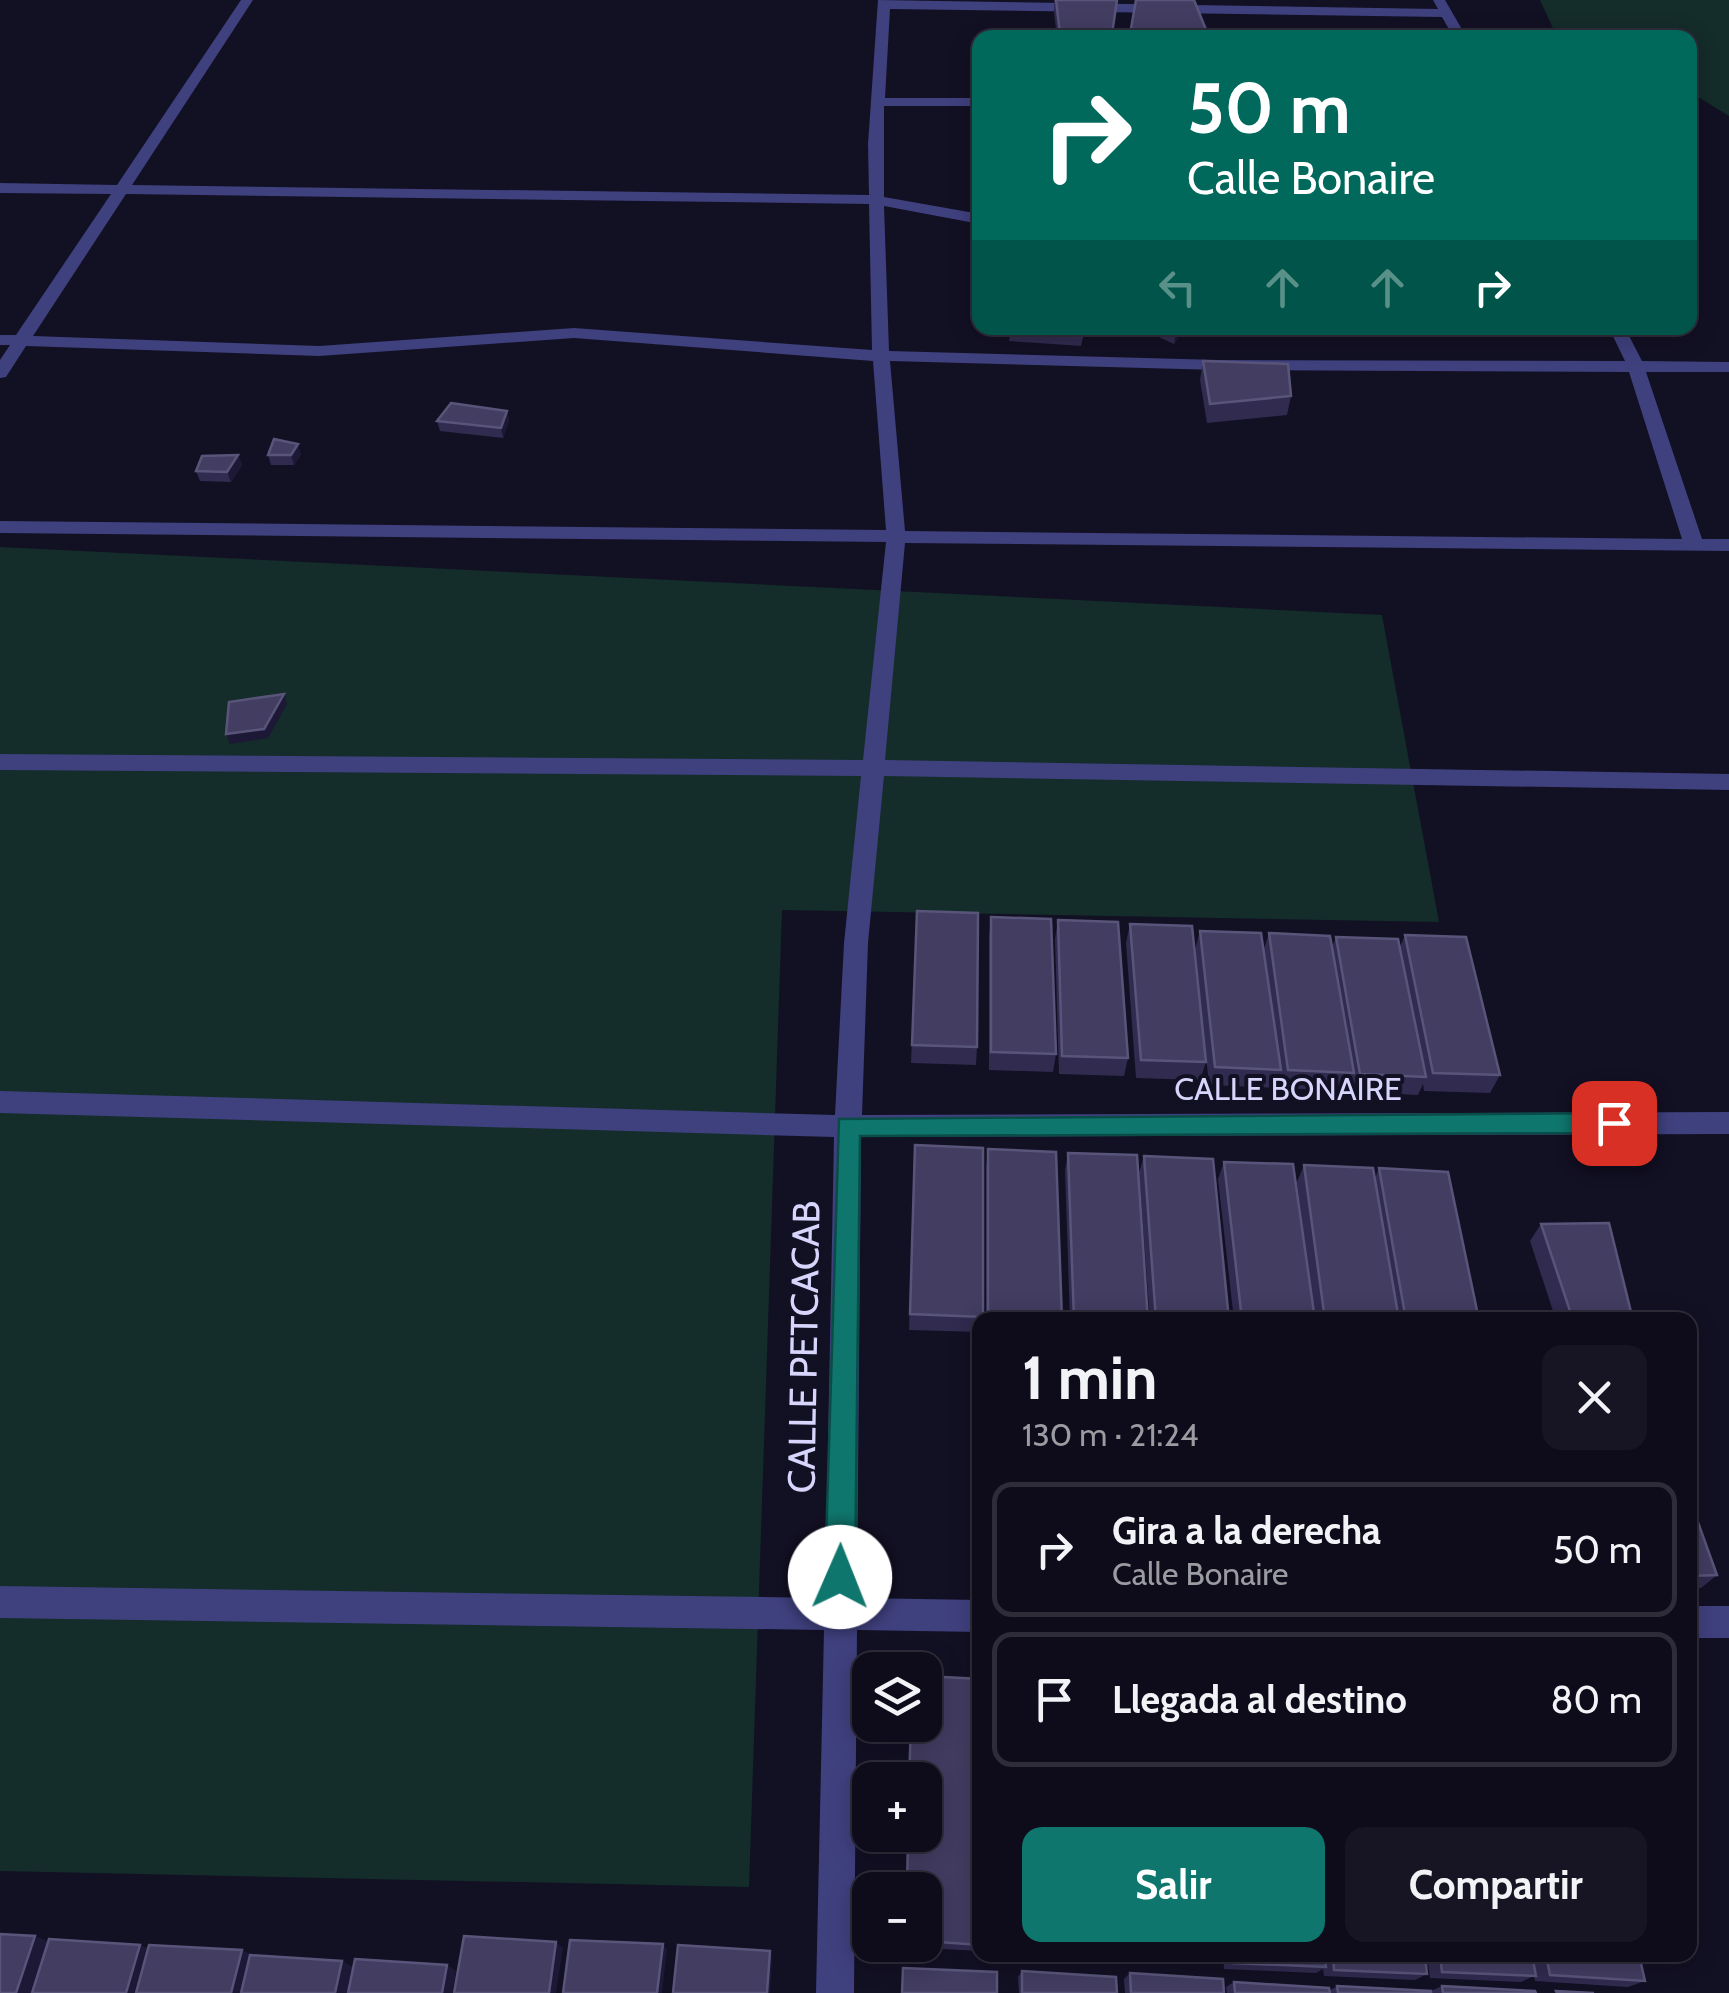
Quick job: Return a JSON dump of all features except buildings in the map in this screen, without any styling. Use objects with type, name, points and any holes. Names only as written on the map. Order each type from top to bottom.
[{"type":"street","points":[[0,373],[247,0]]},
{"type":"street","points":[[883,2],[1442,6],[1457,30]]},
{"type":"street","name":"CALLE PETCACAB","points":[[835,1993],[848,1126],[856,943],[896,539],[881,356],[877,200],[878,55],[883,2]]},
{"type":"street","points":[[880,102],[972,102]]},
{"type":"street","points":[[0,188],[877,200],[972,218]]},
{"type":"street","points":[[0,340],[319,351],[574,333],[881,356],[1220,365],[1729,367]]},
{"type":"street","points":[[1620,335],[1636,367],[1694,545]]},
{"type":"street","points":[[0,527],[896,539],[1729,544]]},
{"type":"street","points":[[0,762],[876,768],[1729,782]]},
{"type":"street","name":"CALLE BONAIRE","points":[[0,1102],[848,1126],[1729,1122]]},
{"type":"street","points":[[0,1602],[972,1616]]},
{"type":"street","points":[[1697,1622],[1729,1622]]},
{"type":"green space","points":[[1540,0],[1729,0],[1729,116],[1697,96],[1697,30],[1554,30]]},
{"type":"green space","points":[[0,547],[1382,615],[1439,922],[782,910],[749,1887],[0,1871]]},
{"type":"route","points":[[840,1577],[848,1126],[1614,1123]]}]
